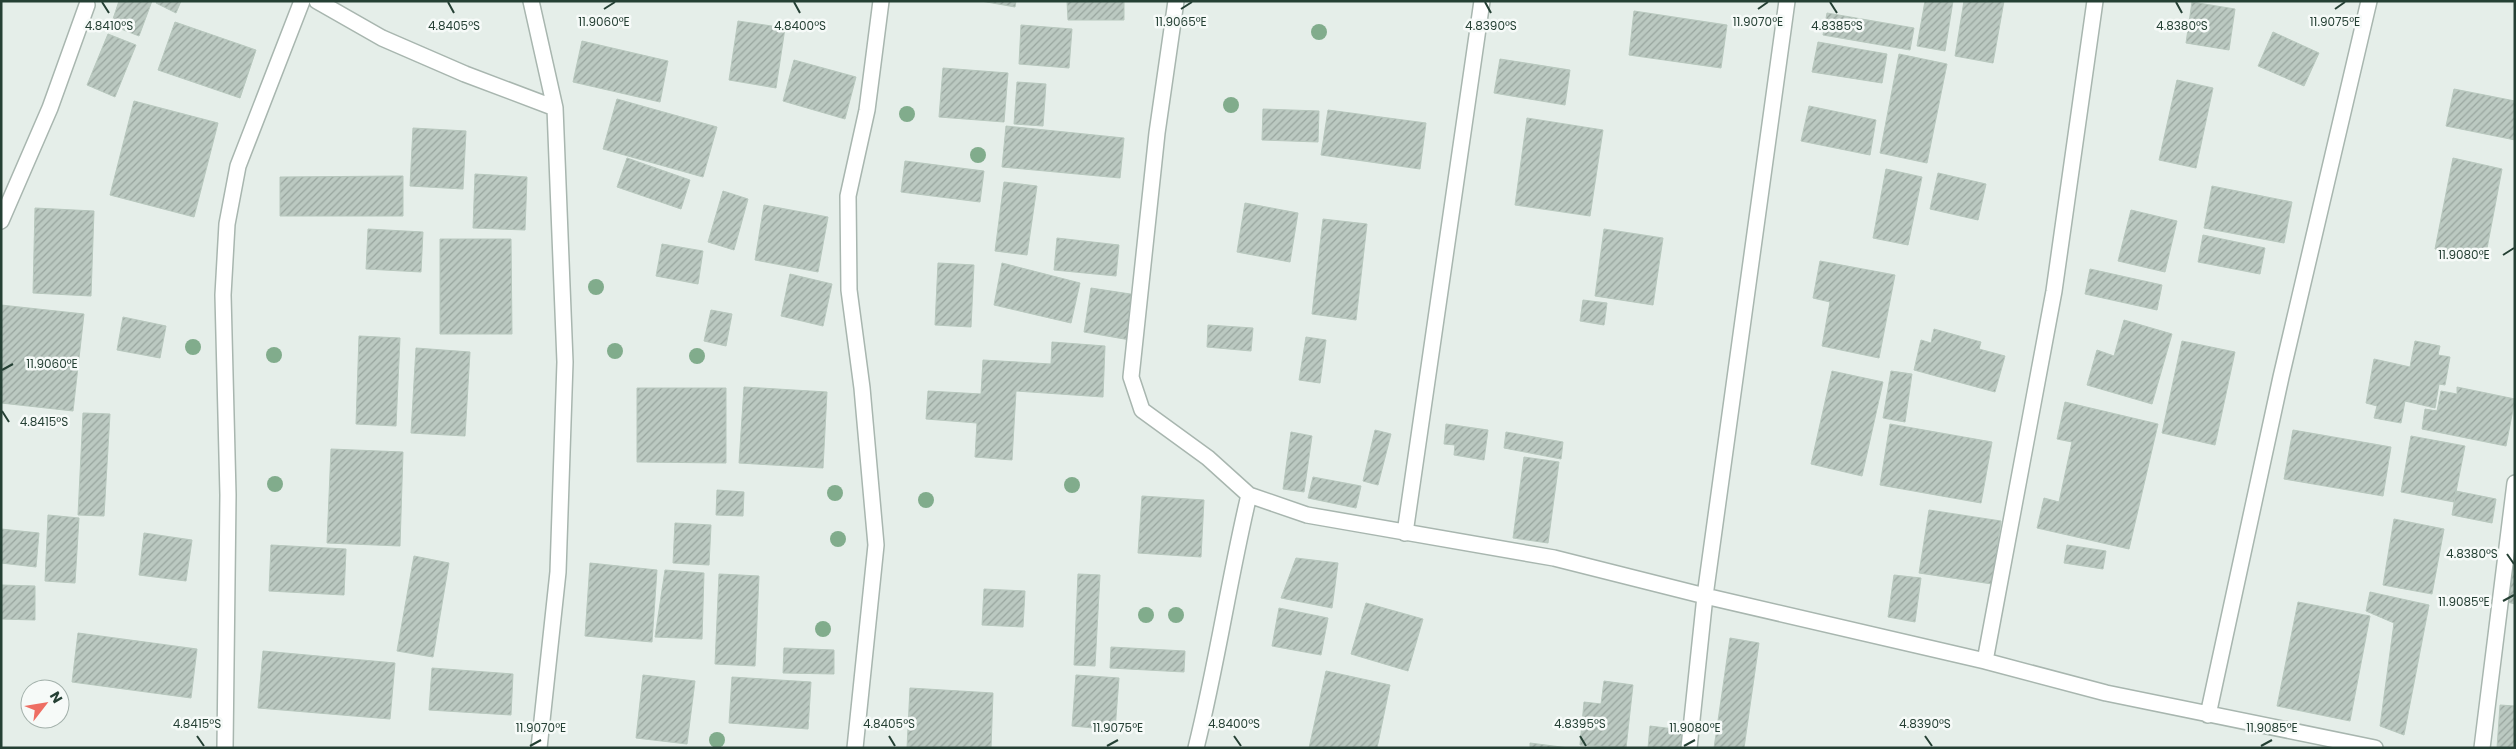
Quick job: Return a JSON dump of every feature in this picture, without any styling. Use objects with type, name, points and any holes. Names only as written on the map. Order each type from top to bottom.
[{"type":"street","points":[[225,748],[228,495],[223,295],[227,224],[238,166],[302,1]]},
{"type":"street","points":[[317,1],[382,38],[466,74],[555,108]]},
{"type":"street","points":[[531,1],[555,108],[565,362],[558,572],[539,748]]},
{"type":"street","points":[[855,748],[876,545],[862,388],[849,290],[848,196],[867,110],[881,1]]},
{"type":"street","points":[[1176,1],[1157,134],[1131,377],[1142,410],[1208,458],[1249,495],[1307,515],[1554,558],[1705,596],[1986,661],[2106,693],[2208,716],[2376,748]]},
{"type":"street","points":[[1405,533],[1482,1]]},
{"type":"street","points":[[1689,748],[1705,596],[1787,1]]},
{"type":"street","points":[[1986,661],[2054,292],[2095,1]]},
{"type":"street","points":[[2208,716],[2281,377],[2368,1]]},
{"type":"street","points":[[1,221],[50,108],[87,5]]},
{"type":"street","points":[[2482,748],[2515,483]]},
{"type":"street","points":[[1196,748],[1210,691],[1227,594],[1249,495]]},
{"type":"building","points":[[119,1],[152,1],[139,36],[111,25]]},
{"type":"building","points":[[157,1],[181,1],[176,13],[156,3]]},
{"type":"building","points":[[981,1],[1016,1],[1015,7]]},
{"type":"building","points":[[1067,1],[1124,1],[1124,20],[1068,20]]},
{"type":"building","points":[[1925,1],[1953,1],[1945,51],[1917,46]]},
{"type":"building","points":[[1964,1],[2004,1],[1993,63],[1955,56]]},
{"type":"building","points":[[2192,2],[2235,9],[2229,50],[2186,43]]},
{"type":"building","points":[[1634,11],[1727,25],[1721,68],[1629,55]]},
{"type":"building","points":[[1827,13],[1914,28],[1910,50],[1823,35]]},
{"type":"building","points":[[738,21],[785,28],[776,88],[729,80]]},
{"type":"building","points":[[175,22],[256,50],[240,98],[158,70]]},
{"type":"building","points":[[1021,25],[1072,29],[1069,68],[1019,64]]},
{"type":"building","points":[[2273,32],[2319,53],[2304,86],[2258,66]]},
{"type":"building","points":[[108,34],[136,45],[115,97],[87,85]]},
{"type":"building","points":[[582,41],[668,61],[660,102],[573,82]]},
{"type":"building","points":[[1818,42],[1887,54],[1882,83],[1812,72]]},
{"type":"building","points":[[1899,54],[1947,64],[1927,163],[1880,153]]},
{"type":"building","points":[[1500,59],[1570,70],[1565,105],[1494,93]]},
{"type":"building","points":[[794,60],[856,77],[845,119],[783,101]]},
{"type":"building","points":[[943,68],[1008,73],[1004,122],[939,117]]},
{"type":"building","points":[[2177,80],[2213,88],[2196,168],[2159,160]]},
{"type":"building","points":[[1017,82],[1046,84],[1043,126],[1014,124]]},
{"type":"building","points":[[2454,89],[2515,101],[2515,140],[2446,126]]},
{"type":"building","points":[[617,99],[717,127],[703,177],[603,149]]},
{"type":"building","points":[[134,101],[218,123],[194,217],[110,195]]},
{"type":"building","points":[[1809,106],[1876,120],[1870,155],[1801,141]]},
{"type":"building","points":[[1263,109],[1319,111],[1318,142],[1262,140]]},
{"type":"building","points":[[1328,110],[1426,123],[1420,169],[1321,155]]},
{"type":"building","points":[[1527,118],[1603,130],[1590,216],[1515,205]]},
{"type":"building","points":[[1006,126],[1124,138],[1120,178],[1002,167]]},
{"type":"building","points":[[413,128],[466,131],[463,189],[410,186]]},
{"type":"building","points":[[627,158],[690,180],[681,209],[617,187]]},
{"type":"building","points":[[2453,158],[2502,169],[2485,259],[2435,249]]},
{"type":"building","points":[[905,161],[984,171],[980,202],[901,192]]},
{"type":"building","points":[[1886,169],[1922,177],[1908,245],[1873,238]]},
{"type":"building","points":[[1938,173],[1986,184],[1978,220],[1930,209]]},
{"type":"building","points":[[475,174],[527,177],[525,230],[473,228]]},
{"type":"building","points":[[403,176],[403,216],[280,216],[280,177]]},
{"type":"building","points":[[1004,182],[1037,186],[1027,255],[995,251]]},
{"type":"building","points":[[2212,186],[2292,202],[2284,243],[2204,228]]},
{"type":"building","points":[[723,191],[748,199],[734,250],[708,242]]},
{"type":"building","points":[[1245,203],[1298,213],[1290,262],[1237,252]]},
{"type":"building","points":[[764,205],[828,217],[818,272],[755,260]]},
{"type":"building","points":[[35,208],[94,211],[91,296],[33,293]]},
{"type":"building","points":[[2131,210],[2177,221],[2165,272],[2118,261]]},
{"type":"building","points":[[1323,219],[1367,224],[1356,320],[1312,314]]},
{"type":"building","points":[[368,229],[423,232],[421,272],[366,269]]},
{"type":"building","points":[[1604,229],[1663,238],[1653,305],[1595,296]]},
{"type":"building","points":[[2203,235],[2265,248],[2260,274],[2198,262]]},
{"type":"building","points":[[1057,238],[1119,245],[1116,276],[1054,270]]},
{"type":"building","points":[[440,239],[511,239],[512,334],[440,334]]},
{"type":"building","points":[[662,244],[703,251],[698,284],[656,276]]},
{"type":"building","points":[[1820,261],[1895,275],[1879,358],[1822,346],[1830,302],[1813,298]]},
{"type":"building","points":[[938,263],[974,265],[971,327],[935,325]]},
{"type":"building","points":[[1002,263],[1080,283],[1071,323],[994,305]]},
{"type":"building","points":[[2090,269],[2162,285],[2157,310],[2085,294]]},
{"type":"building","points":[[790,274],[832,284],[823,326],[781,316]]},
{"type":"building","points":[[1091,288],[1137,295],[1130,340],[1084,332]]},
{"type":"building","points":[[1583,300],[1607,303],[1604,325],[1580,321]]},
{"type":"building","points":[[1,305],[84,314],[73,411],[1,403]]},
{"type":"building","points":[[711,310],[732,314],[726,346],[704,341]]},
{"type":"building","points":[[123,317],[166,326],[160,358],[117,350]]},
{"type":"building","points":[[2124,320],[2172,334],[2152,404],[2087,385],[2097,350],[2114,356]]},
{"type":"building","points":[[1208,325],[1253,328],[1251,351],[1207,347]]},
{"type":"building","points":[[1934,329],[1981,342],[1979,349],[2005,356],[1995,392],[1914,370],[1921,340],[1931,343]]},
{"type":"building","points":[[359,336],[400,338],[396,426],[356,424]]},
{"type":"building","points":[[1306,337],[1326,340],[1320,383],[1299,380]]},
{"type":"building","points":[[2182,341],[2235,352],[2215,445],[2162,433]]},
{"type":"building","points":[[2415,341],[2440,346],[2438,355],[2450,357],[2445,385],[2439,384],[2435,408],[2405,401],[2401,423],[2374,418],[2377,406],[2366,403],[2374,359],[2410,367]]},
{"type":"building","points":[[1052,342],[1105,346],[1103,397],[1016,391],[1012,460],[975,457],[977,423],[926,419],[928,391],[981,394],[983,360],[1051,364]]},
{"type":"building","points":[[416,348],[470,352],[465,436],[411,433]]},
{"type":"building","points":[[1832,371],[1883,382],[1862,476],[1811,464]]},
{"type":"building","points":[[1891,371],[1912,374],[1905,422],[1883,418]]},
{"type":"building","points":[[744,387],[827,392],[823,468],[739,463]]},
{"type":"building","points":[[2457,387],[2515,399],[2506,446],[2422,429],[2425,409],[2437,411],[2441,391],[2457,394]]},
{"type":"building","points":[[637,388],[726,388],[726,463],[637,462]]},
{"type":"building","points":[[2065,402],[2158,424],[2129,549],[2037,528],[2044,498],[2059,502],[2072,442],[2057,439]]},
{"type":"building","points":[[83,413],[110,414],[104,516],[78,515]]},
{"type":"building","points":[[1446,424],[1488,430],[1484,460],[1454,455],[1455,445],[1444,444]]},
{"type":"building","points":[[1890,424],[1992,442],[1981,503],[1880,485]]},
{"type":"building","points":[[1375,430],[1391,434],[1378,485],[1363,481]]},
{"type":"building","points":[[2293,430],[2391,447],[2383,496],[2284,479]]},
{"type":"building","points":[[1291,432],[1312,436],[1304,492],[1283,489]]},
{"type":"building","points":[[1506,432],[1563,442],[1561,459],[1504,448]]},
{"type":"building","points":[[2411,436],[2465,446],[2454,502],[2401,492]]},
{"type":"building","points":[[331,449],[403,452],[400,546],[327,543]]},
{"type":"building","points":[[1524,457],[1559,462],[1548,543],[1513,538]]},
{"type":"building","points":[[1313,477],[1361,486],[1356,508],[1308,498]]},
{"type":"building","points":[[717,490],[744,492],[743,516],[716,515]]},
{"type":"building","points":[[2456,491],[2496,499],[2492,523],[2452,515]]},
{"type":"building","points":[[1142,496],[1204,500],[1201,557],[1138,553]]},
{"type":"building","points":[[1929,510],[2001,521],[1992,584],[1919,573]]},
{"type":"building","points":[[48,515],[79,518],[75,583],[45,581]]},
{"type":"building","points":[[2394,519],[2444,529],[2432,594],[2383,585]]},
{"type":"building","points":[[675,523],[711,525],[709,565],[673,563]]},
{"type":"building","points":[[1,529],[39,533],[36,567],[1,563]]},
{"type":"building","points":[[144,533],[192,540],[186,581],[139,575]]},
{"type":"building","points":[[271,545],[346,549],[344,595],[269,591]]},
{"type":"building","points":[[2067,545],[2106,551],[2103,569],[2064,563]]},
{"type":"building","points":[[414,556],[449,563],[433,657],[397,651]]},
{"type":"building","points":[[2515,556],[2515,604],[2507,602]]},
{"type":"building","points":[[1296,558],[1338,563],[1332,608],[1281,598]]},
{"type":"building","points":[[590,563],[657,570],[652,642],[585,636]]},
{"type":"building","points":[[665,570],[704,573],[702,639],[655,637]]},
{"type":"building","points":[[719,574],[759,576],[755,666],[715,664]]},
{"type":"building","points":[[1078,574],[1100,575],[1095,666],[1074,665]]},
{"type":"building","points":[[1894,575],[1921,578],[1915,622],[1888,617]]},
{"type":"building","points":[[1,585],[35,586],[35,620],[1,619]]},
{"type":"building","points":[[984,589],[1025,591],[1023,627],[982,625]]},
{"type":"building","points":[[2370,592],[2429,605],[2404,735],[2380,726],[2394,623],[2366,611]]},
{"type":"building","points":[[2298,602],[2370,616],[2350,721],[2277,706]]},
{"type":"building","points":[[1366,603],[1423,619],[1408,671],[1351,654]]},
{"type":"building","points":[[1279,608],[1328,618],[1321,655],[1272,646]]},
{"type":"building","points":[[78,633],[197,649],[191,698],[72,682]]},
{"type":"building","points":[[1730,638],[1759,643],[1744,748],[1714,748]]},
{"type":"building","points":[[1111,647],[1185,651],[1184,672],[1110,668]]},
{"type":"building","points":[[784,648],[834,650],[834,674],[783,673]]},
{"type":"building","points":[[263,651],[395,663],[390,719],[258,708]]},
{"type":"building","points":[[432,668],[513,674],[511,715],[429,710]]},
{"type":"building","points":[[1326,671],[1390,685],[1377,748],[1309,748]]},
{"type":"building","points":[[643,675],[695,681],[687,744],[636,738]]},
{"type":"building","points":[[1076,675],[1119,678],[1115,730],[1072,726]]},
{"type":"building","points":[[732,677],[811,682],[808,729],[729,723]]},
{"type":"building","points":[[1604,681],[1633,685],[1626,748],[1580,745],[1584,702],[1601,704]]},
{"type":"building","points":[[910,688],[993,693],[991,748],[907,748]]},
{"type":"building","points":[[2500,705],[2515,706],[2515,748],[2497,748]]},
{"type":"building","points":[[1650,726],[1690,731],[1688,748],[1648,748]]},
{"type":"building","points":[[1530,743],[1569,748],[1530,748]]}]
